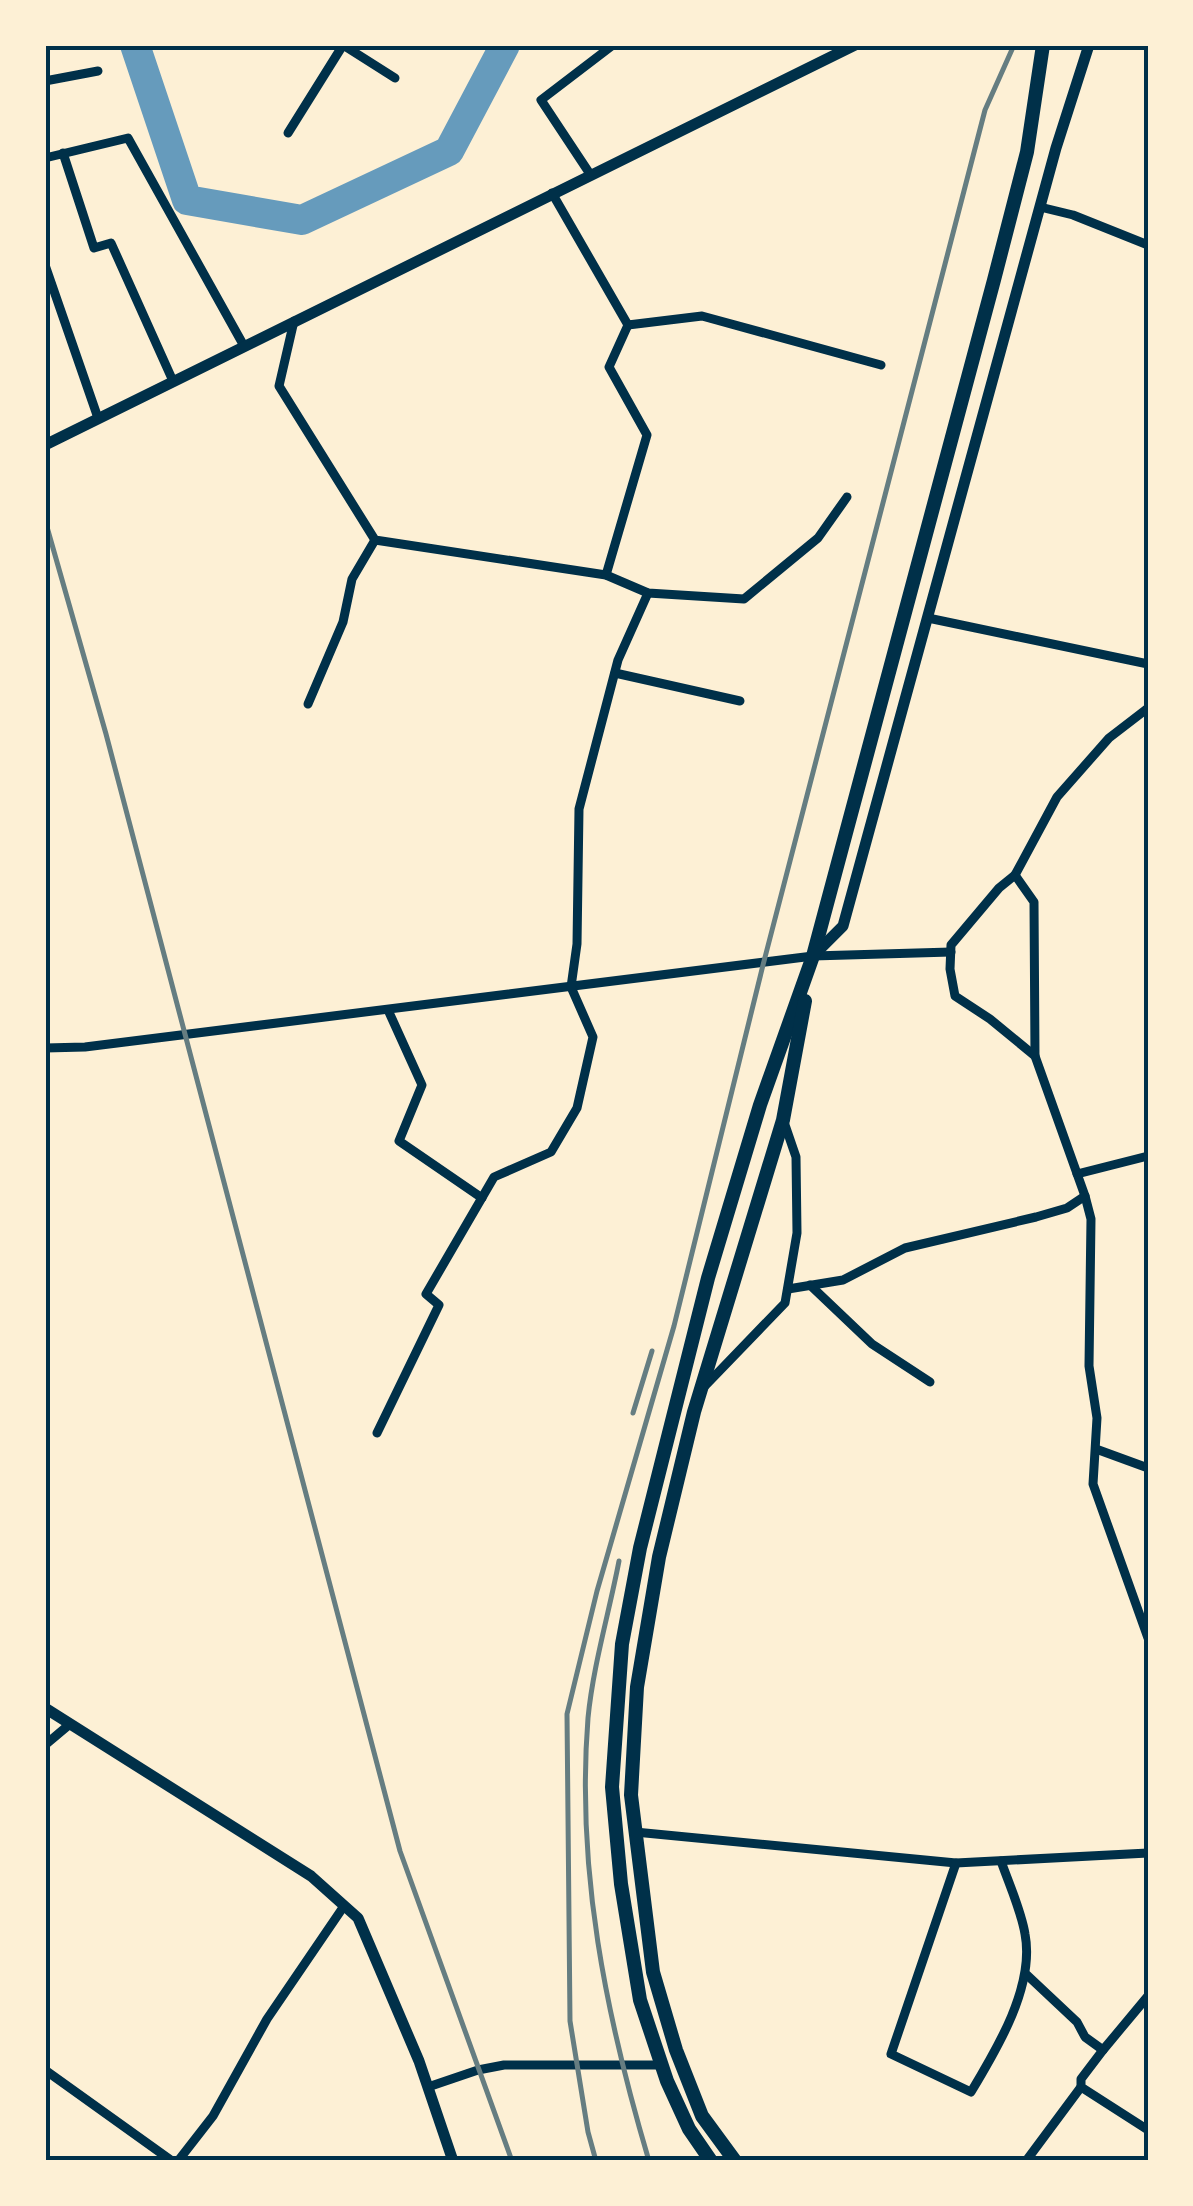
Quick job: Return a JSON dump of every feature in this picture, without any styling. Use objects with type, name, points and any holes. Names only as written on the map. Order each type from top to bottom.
[{"type":"main road","points":[[736,2161],[702,2116],[676,2050],[653,1972],[631,1795],[637,1686],[659,1558],[700,1392],[783,1120],[813,956],[1027,152],[1043,45]]},
{"type":"main road","points":[[711,2161],[689,2129],[640,2000],[619,1865],[612,1786],[622,1644],[640,1548],[708,1278],[760,1104],[813,956]]},
{"type":"street","points":[[288,133],[343,45],[395,78]]},
{"type":"street","points":[[590,174],[541,100],[613,45]]},
{"type":"street","points":[[45,446],[854,45]]},
{"type":"street","points":[[813,956],[843,926],[1040,207],[1089,45]]},
{"type":"street","points":[[45,82],[98,72]]},
{"type":"street","points":[[45,158],[128,138],[244,346]]},
{"type":"street","points":[[62,154],[94,248],[110,243],[173,381]]},
{"type":"street","points":[[552,193],[628,326]]},
{"type":"street","points":[[1040,207],[1073,215],[1148,245]]},
{"type":"street","points":[[45,265],[98,418]]},
{"type":"street","points":[[628,326],[702,316],[881,365]]},
{"type":"street","points":[[294,321],[279,386],[374,540],[606,575],[648,594],[744,599],[818,538],[846,497]]},
{"type":"street","points":[[606,575],[647,435],[609,367],[628,326]]},
{"type":"street","points":[[308,704],[343,622],[352,580],[374,540]]},
{"type":"street","points":[[378,1434],[439,1304],[426,1294],[494,1178],[551,1152],[577,1108],[593,1037],[572,987],[577,944],[579,809],[615,673],[648,594]]},
{"type":"street","points":[[928,618],[1148,664]]},
{"type":"street","points":[[615,673],[740,701]]},
{"type":"street","points":[[1035,1056],[990,1018],[955,996],[951,945],[999,888],[1015,875],[1057,797],[1109,738],[1148,708]]},
{"type":"street","points":[[1015,875],[1034,902],[1035,1056],[1090,1220],[1089,1366],[1097,1418],[1093,1484],[1148,1638]]},
{"type":"street","points":[[45,1048],[85,1048],[813,956],[951,952]]},
{"type":"street","points":[[388,1010],[422,1085],[399,1142],[482,1198]]},
{"type":"street","points":[[700,1392],[785,1303],[797,1233],[796,1157],[783,1120]]},
{"type":"street","points":[[1077,1174],[1148,1156]]},
{"type":"street","points":[[788,1289],[843,1280],[905,1248],[1067,1208],[1084,1196]]},
{"type":"street","points":[[810,1285],[872,1344],[930,1382]]},
{"type":"street","points":[[1096,1449],[1148,1468]]},
{"type":"street","points":[[45,1708],[311,1876],[358,1918],[378,1958],[454,2161]]},
{"type":"street","points":[[45,1745],[70,1724]]},
{"type":"street","points":[[635,1832],[956,1863],[1148,1853]]},
{"type":"street","points":[[956,1863],[891,2054],[970,2092],[992,2057],[1027,1975],[1026,1935],[1002,1860]]},
{"type":"street","points":[[45,2070],[175,2161],[214,2116],[267,2019],[344,1906]]},
{"type":"street","points":[[1027,1975],[1077,2022],[1085,2036],[1104,2050]]},
{"type":"street","points":[[1026,2161],[1081,2087],[1081,2078],[1148,1996]]},
{"type":"street","points":[[428,2087],[478,2070],[515,2064],[578,2068],[662,2065]]},
{"type":"street","points":[[1081,2087],[1148,2130]]},
{"type":"waterway","points":[[135,45],[187,200],[302,220],[449,151],[505,45]]},
{"type":"railway","points":[[596,2161],[570,2021],[567,1714],[597,1591],[674,1326],[763,965],[985,110],[1014,45]]},
{"type":"railway","points":[[45,520],[106,734],[400,1851],[512,2161]]},
{"type":"railway","points":[[633,1413],[652,1351]]},
{"type":"railway","points":[[619,1561],[590,1698],[586,1831],[608,1997],[649,2161]]}]
